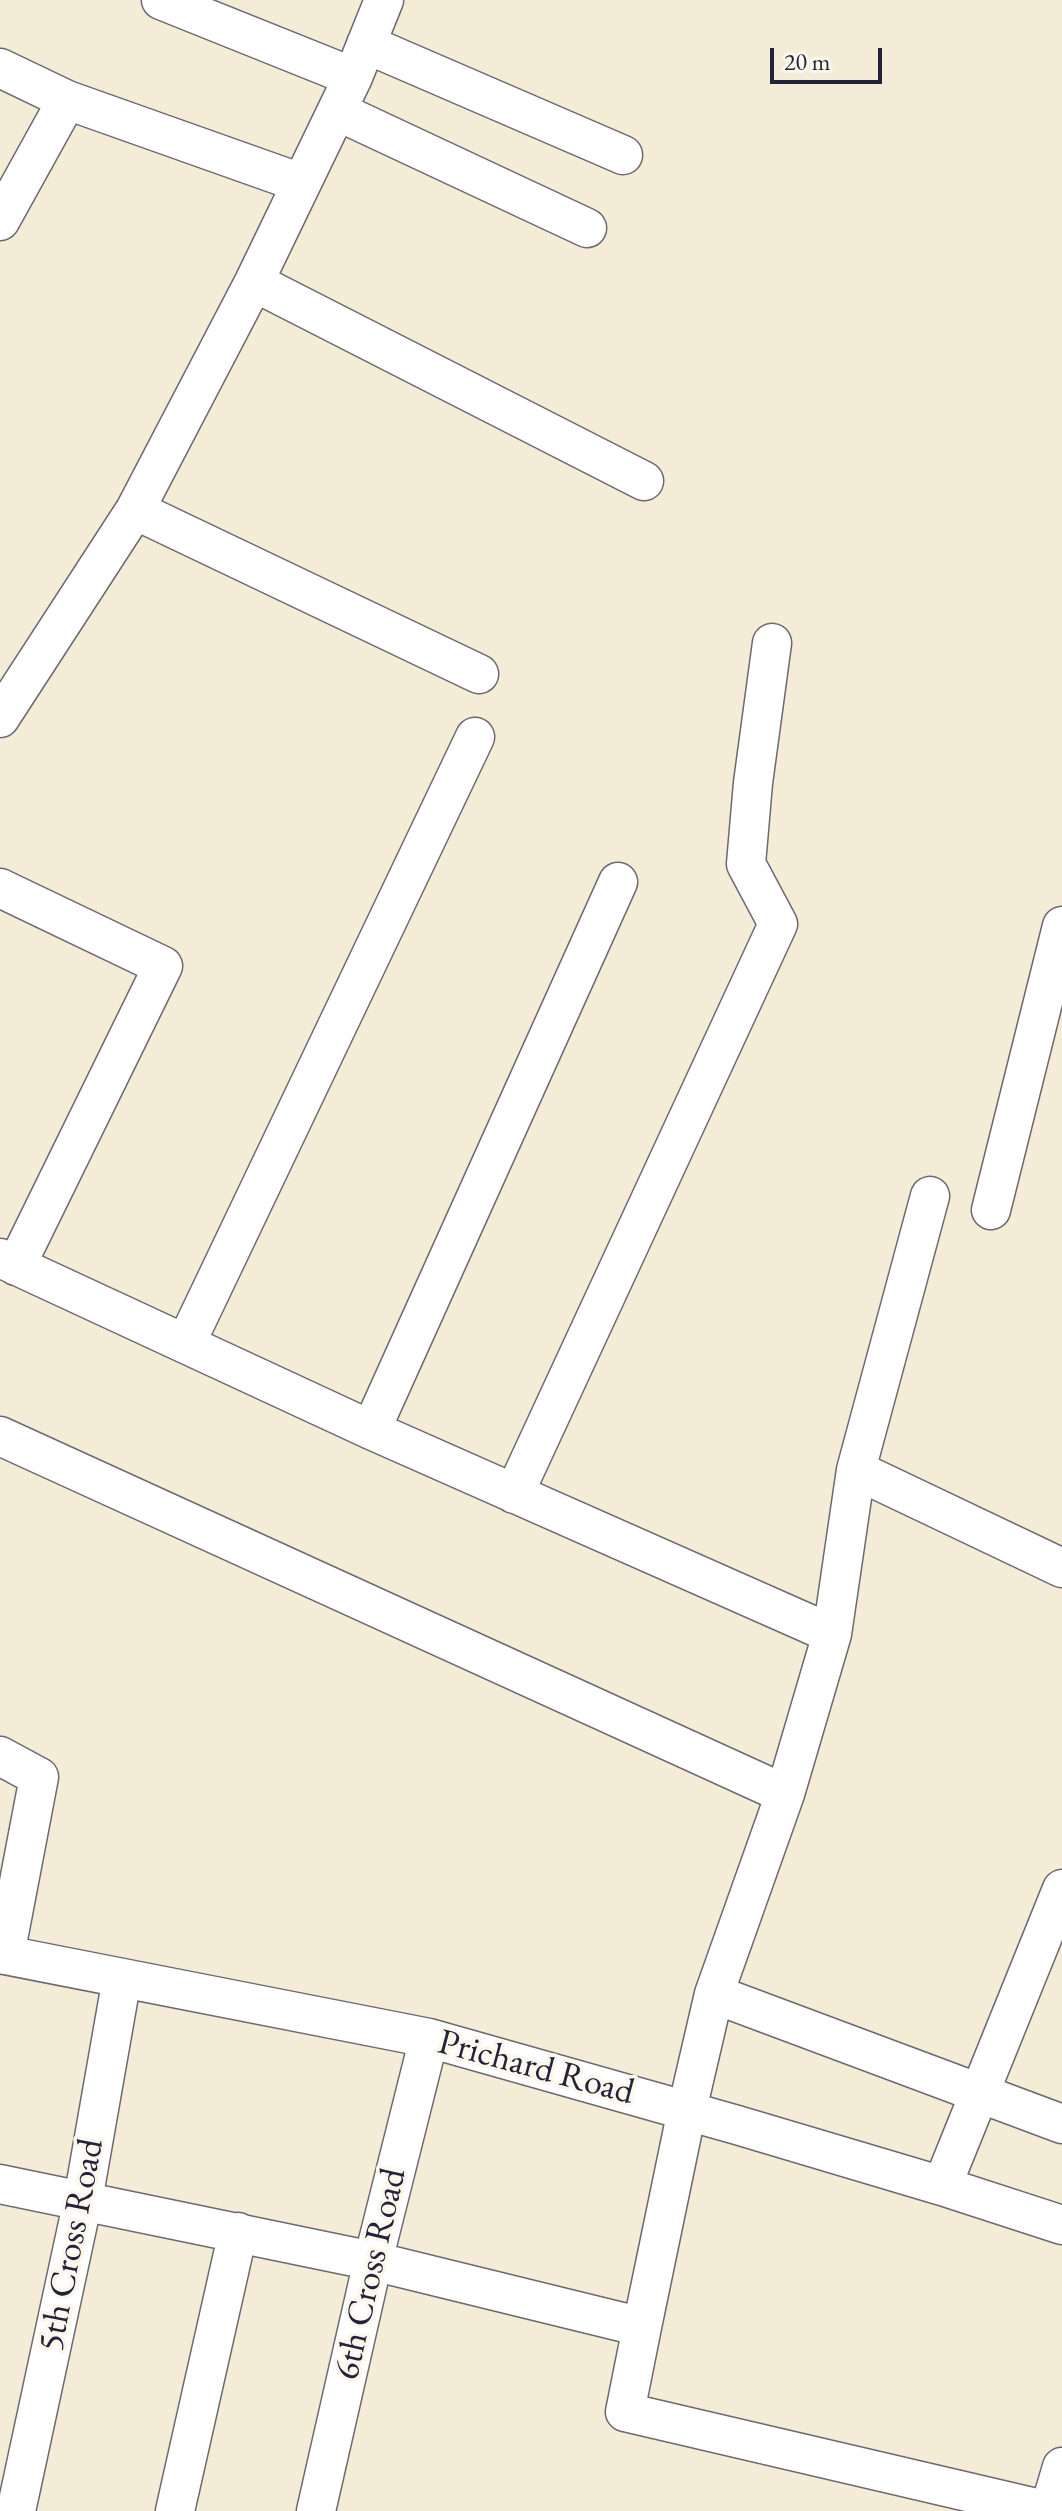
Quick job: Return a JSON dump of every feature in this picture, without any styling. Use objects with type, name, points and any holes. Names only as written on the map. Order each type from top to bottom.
[{"type":"street","points":[[161,0],[367,26],[623,155]]},
{"type":"street","points":[[0,718],[135,510],[254,282],[337,111],[367,26]]},
{"type":"street","points":[[0,68],[67,100],[301,183]]},
{"type":"street","points":[[0,221],[67,100]]},
{"type":"street","points":[[337,111],[587,228]]},
{"type":"street","points":[[254,282],[644,481]]},
{"type":"street","points":[[135,510],[479,674]]},
{"type":"street","points":[[514,1494],[778,924],[746,864],[753,783],[772,643]]},
{"type":"street","points":[[186,1343],[475,737]]},
{"type":"street","points":[[371,1430],[618,882]]},
{"type":"street","points":[[0,888],[163,966],[8,1262],[371,1430],[832,1634]]},
{"type":"street","points":[[991,1210],[1062,926]]},
{"type":"street","points":[[930,1196],[856,1470],[832,1634],[785,1794],[714,1994],[625,2412],[1049,2511],[1062,2467]]},
{"type":"street","points":[[0,1436],[785,1794]]},
{"type":"street","points":[[856,1470],[1062,1568]]},
{"type":"street","points":[[0,1756],[39,1777],[3,1955]]},
{"type":"street","points":[[942,2186],[1062,1889]]},
{"type":"street","name":"Prichard Road","points":[[3,1955],[429,2038],[687,2110],[1062,2225]]},
{"type":"street","name":"5th Cross Road","points":[[16,2511],[83,2200],[122,1978]]},
{"type":"street","points":[[714,1994],[1062,2124]]},
{"type":"street","name":"6th Cross Road","points":[[316,2511],[373,2261],[429,2038]]},
{"type":"street","points":[[0,2184],[373,2261],[642,2327]]},
{"type":"street","points":[[175,2511],[238,2232]]}]
